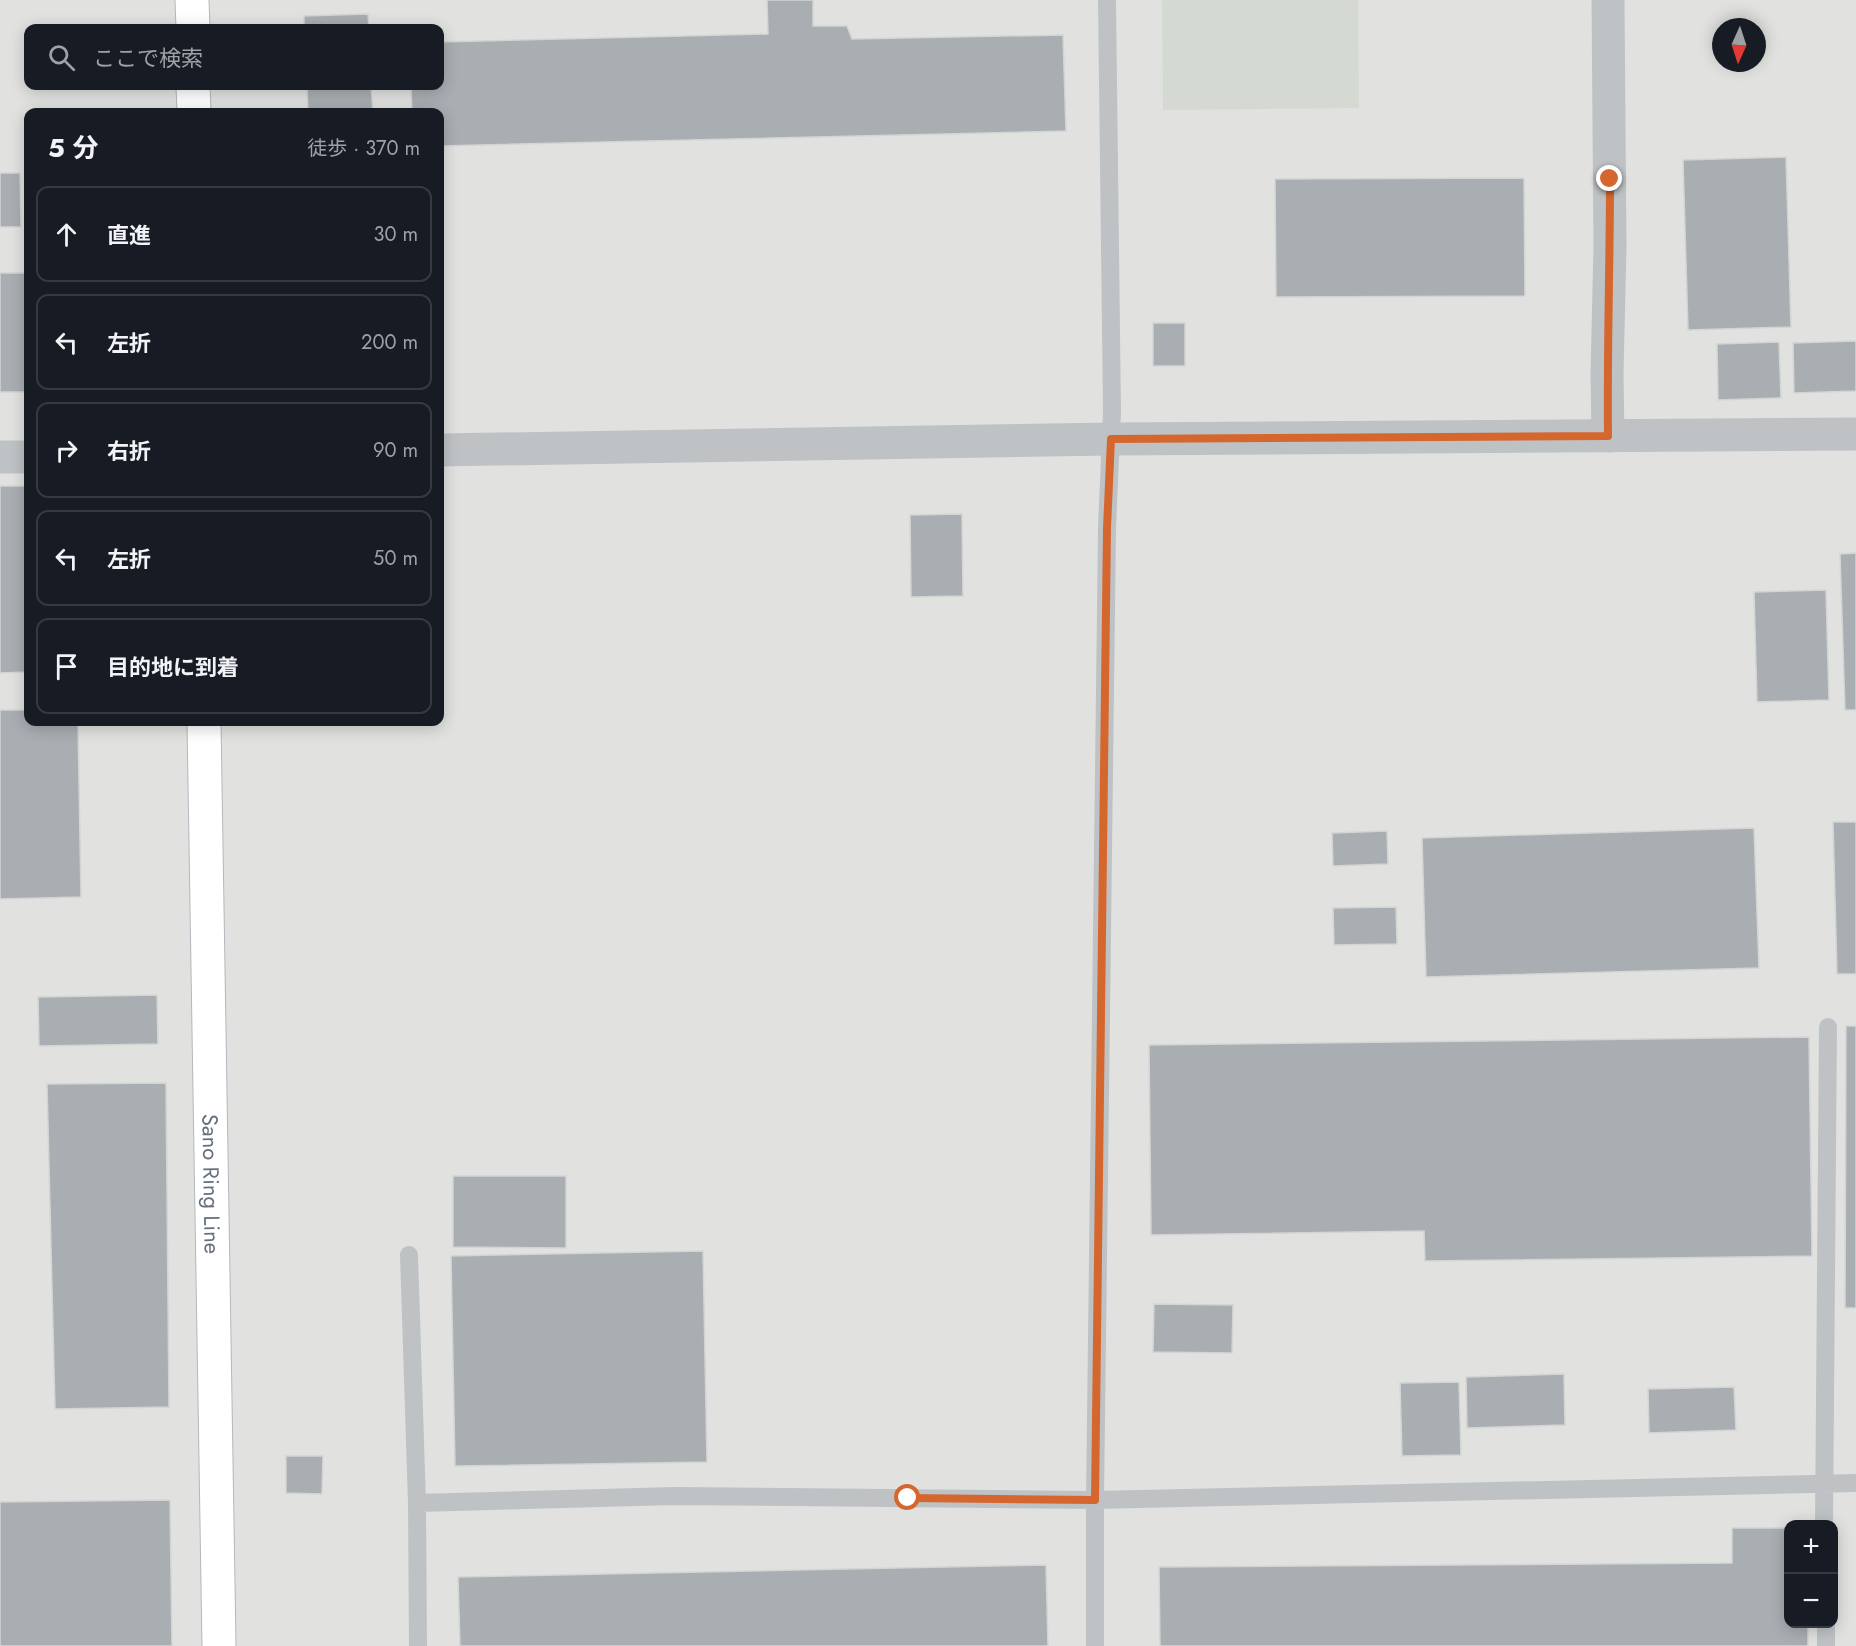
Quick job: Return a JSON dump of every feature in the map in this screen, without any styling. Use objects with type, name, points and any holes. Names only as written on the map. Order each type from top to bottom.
[{"type":"main road","points":[[192,0],[193,24]]},
{"type":"main road","points":[[194,90],[194,108]]},
{"type":"main road","name":"Sano Ring Line","points":[[204,726],[219,1646]]},
{"type":"street","points":[[1608,0],[1610,246],[1608,436]]},
{"type":"street","points":[[444,450],[1111,439],[1856,434]]},
{"type":"street","points":[[0,457],[24,456]]},
{"type":"lane","points":[[1095,1646],[1107,528],[1111,439],[1107,0]]},
{"type":"lane","points":[[1824,1520],[1828,1027]]},
{"type":"lane","points":[[409,1255],[417,1503],[418,1646]]},
{"type":"lane","points":[[417,1503],[674,1497],[1095,1500],[1856,1483]]},
{"type":"lane","points":[[1826,1628],[1826,1646]]},
{"type":"shaded area","points":[[0,0],[1856,0],[1856,1646],[0,1646]]},
{"type":"shaded area","points":[[1162,0],[1358,0],[1359,108],[1163,110]]},
{"type":"building","points":[[767,0],[813,0],[813,26],[847,26],[852,39],[1063,35],[1066,131],[444,146],[444,108],[412,108],[411,90],[444,90],[444,42],[768,34]]},
{"type":"building","points":[[368,14],[369,24],[304,24],[304,16]]},
{"type":"building","points":[[307,90],[371,90],[373,108],[308,108]]},
{"type":"building","points":[[1786,157],[1791,327],[1688,330],[1683,160]]},
{"type":"building","points":[[0,173],[20,173],[21,227],[0,227]]},
{"type":"building","points":[[1524,178],[1525,296],[1276,297],[1275,179]]},
{"type":"building","points":[[0,273],[24,273],[24,392],[0,392]]},
{"type":"building","points":[[1153,323],[1185,323],[1185,366],[1153,366]]},
{"type":"building","points":[[1856,341],[1856,391],[1794,393],[1793,343]]},
{"type":"building","points":[[1779,342],[1781,398],[1718,400],[1717,344]]},
{"type":"building","points":[[0,486],[24,486],[24,672],[0,673]]},
{"type":"building","points":[[962,514],[963,596],[911,597],[910,515]]},
{"type":"building","points":[[1856,553],[1856,710],[1845,710],[1840,554]]},
{"type":"building","points":[[1826,590],[1829,700],[1757,702],[1754,592]]},
{"type":"building","points":[[0,710],[24,710],[24,726],[78,726],[81,897],[0,899]]},
{"type":"building","points":[[1833,822],[1856,822],[1856,974],[1837,974]]},
{"type":"building","points":[[1754,828],[1759,968],[1426,977],[1422,838]]},
{"type":"building","points":[[1387,831],[1388,864],[1333,866],[1332,833]]},
{"type":"building","points":[[1396,907],[1397,944],[1334,945],[1333,908]]},
{"type":"building","points":[[157,995],[158,1044],[39,1046],[38,997]]},
{"type":"building","points":[[1846,1026],[1856,1026],[1856,1308],[1845,1308]]},
{"type":"building","points":[[1809,1037],[1812,1256],[1425,1261],[1424,1231],[1151,1235],[1149,1045]]},
{"type":"building","points":[[166,1083],[169,1407],[55,1409],[47,1084]]},
{"type":"building","points":[[453,1176],[566,1176],[566,1248],[453,1247]]},
{"type":"building","points":[[703,1251],[707,1462],[455,1466],[451,1256]]},
{"type":"building","points":[[1154,1304],[1233,1305],[1232,1353],[1153,1352]]},
{"type":"building","points":[[1564,1374],[1565,1425],[1467,1428],[1466,1377]]},
{"type":"building","points":[[1459,1382],[1461,1455],[1402,1456],[1400,1383]]},
{"type":"building","points":[[1734,1387],[1736,1430],[1649,1433],[1648,1389]]},
{"type":"building","points":[[286,1456],[323,1456],[322,1494],[286,1493]]},
{"type":"building","points":[[170,1500],[172,1646],[0,1646],[0,1502]]},
{"type":"building","points":[[1732,1528],[1784,1528],[1784,1628],[1808,1628],[1808,1646],[1160,1646],[1159,1567],[1732,1563]]},
{"type":"building","points":[[1046,1565],[1048,1646],[460,1646],[458,1577]]},
{"type":"route","points":[[908,1498],[1095,1500],[1107,528],[1111,439],[1608,436],[1610,179]]}]
